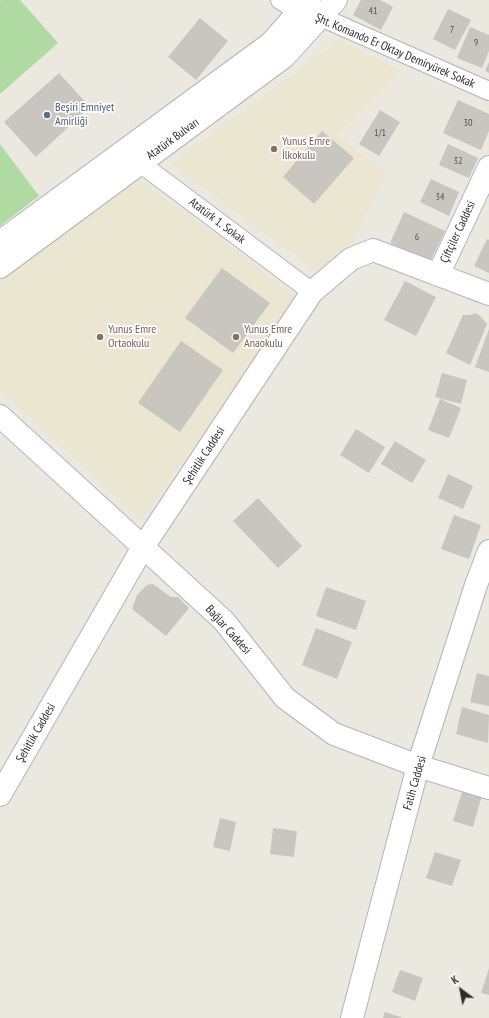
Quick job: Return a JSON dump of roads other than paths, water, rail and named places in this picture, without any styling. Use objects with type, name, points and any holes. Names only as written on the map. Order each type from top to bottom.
[{"type":"street","name":"Şht. Komando Er Oktay Demiryürek Sokak","points":[[280,0],[310,10],[489,91]]},
{"type":"street","name":"Atatürk Bulvarı","points":[[0,242],[270,43],[310,10],[336,0]]},
{"type":"street","name":"Atatürk Bulvarı","points":[[0,267],[284,57],[310,10]]},
{"type":"street","name":"Atatürk 1. Sokak","points":[[121,152],[140,163],[312,292]]},
{"type":"street","name":"Çiftçiler Caddesi","points":[[438,275],[489,167]]},
{"type":"street","name":"Şehitlik Caddesi","points":[[0,795],[143,548],[312,292],[350,259],[373,250],[489,294]]},
{"type":"street","name":"Bağlar Caddesi","points":[[0,416],[224,621],[285,698],[334,734],[418,766],[489,788]]},
{"type":"street","name":"Fatih Caddesi","points":[[352,1018],[418,766],[476,585],[489,551]]},
{"type":"place","name":"Beşiri Emniyet Amirliği","points":[[47,115]]},
{"type":"place","name":"Yunus Emre İlkokulu","points":[[274,149]]},
{"type":"place","name":"Yunus Emre Ortaokulu","points":[[100,337]]},
{"type":"place","name":"Yunus Emre Anaokulu","points":[[236,337]]}]
